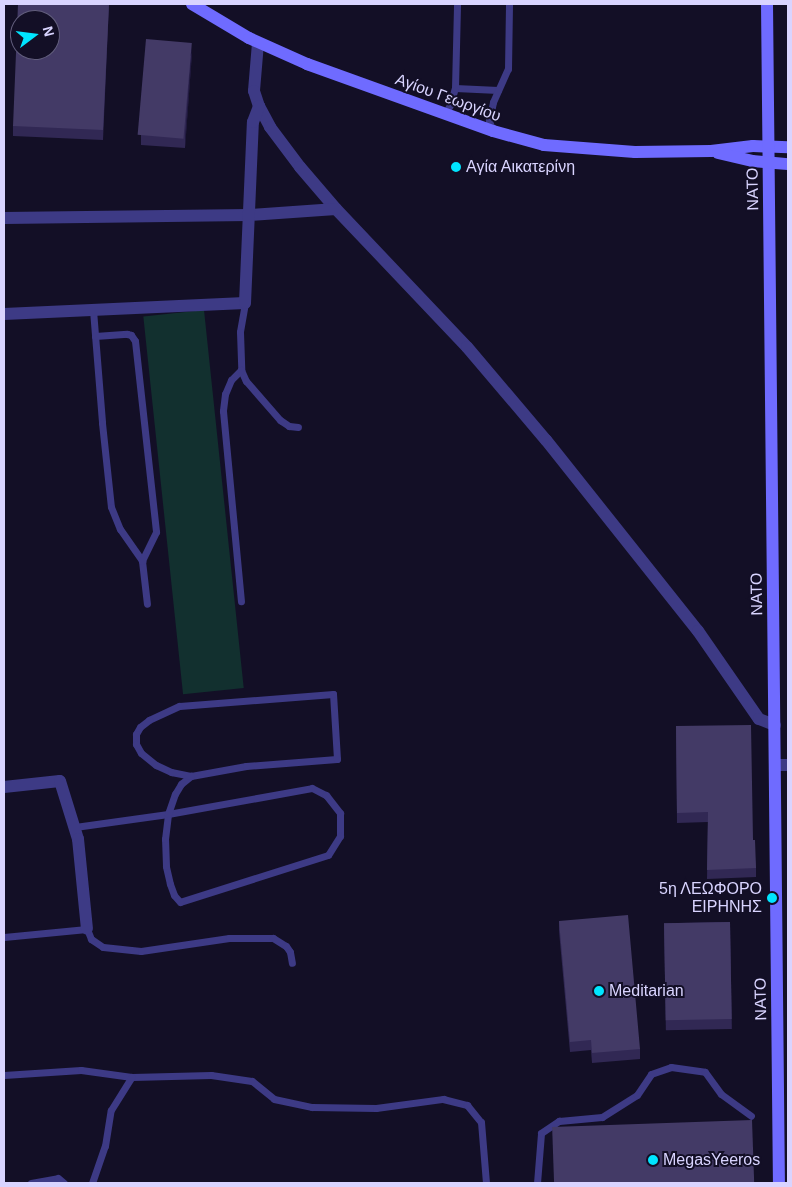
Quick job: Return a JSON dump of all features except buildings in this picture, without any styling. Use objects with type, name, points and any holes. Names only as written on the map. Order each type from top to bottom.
[{"type":"main road","name":"Αγίου Γεωργίου","points":[[192,4],[258,43],[308,64],[493,131],[544,146],[635,152],[711,151],[769,146],[788,147]]},
{"type":"main road","name":"ΝΑΤΟ","points":[[767,4],[779,1183]]},
{"type":"main road","name":"Αγίου Γεωργίου","points":[[711,151],[769,164],[788,164]]},
{"type":"street","points":[[258,43],[254,91],[259,106],[270,127],[300,167],[336,209],[467,348],[546,440],[698,631],[759,720],[775,725]]},
{"type":"street","points":[[4,314],[245,303],[253,122],[259,106]]},
{"type":"street","points":[[4,218],[249,215],[336,209]]},
{"type":"street","points":[[775,765],[788,765]]},
{"type":"street","points":[[4,787],[60,782],[78,839],[87,929]]},
{"type":"lane","points":[[445,114],[450,105],[454,88],[457,4]]},
{"type":"lane","points":[[493,131],[489,120],[498,90],[508,69],[509,4]]},
{"type":"lane","points":[[454,88],[498,90]]},
{"type":"lane","points":[[245,303],[239,351],[241,370],[246,381],[280,420],[289,426],[298,427]]},
{"type":"lane","points":[[93,310],[112,507],[120,529],[142,561],[147,604]]},
{"type":"lane","points":[[95,336],[127,334],[135,341],[156,532],[142,561]]},
{"type":"lane","points":[[241,370],[231,380],[225,394],[223,411],[241,601]]},
{"type":"lane","points":[[75,827],[168,814],[312,788],[332,800],[340,813],[342,828],[338,843],[328,855],[180,902],[174,894],[166,866],[165,839],[168,814],[181,784],[191,776],[246,766],[337,759],[334,694],[179,706],[149,720],[140,727],[136,734],[136,744],[140,753],[156,765],[171,772],[191,776]]},
{"type":"lane","points":[[4,937],[87,929],[91,940],[104,947],[141,950],[229,938],[273,938],[286,946],[290,952],[292,963]]},
{"type":"lane","points":[[537,1183],[541,1133],[559,1121],[602,1117],[637,1095],[651,1074],[671,1067],[705,1072],[721,1094],[751,1116]]},
{"type":"lane","points":[[4,1075],[81,1070],[132,1078],[211,1075],[252,1081],[274,1098],[312,1107],[376,1108],[442,1099],[467,1104],[481,1122],[486,1183]]},
{"type":"lane","points":[[92,1183],[105,1146],[111,1110],[132,1078]]},
{"type":"lane","points":[[31,1183],[58,1178],[64,1183]]},
{"type":"green space","points":[[204,310],[244,688],[183,694],[143,316]]},
{"type":"place","name":"Αγία Αικατερίνη","points":[[456,167]]},
{"type":"place","name":"5η ΛΕΩΦΟΡΟ ΕΙΡΗΝΗΣ","points":[[772,898]]},
{"type":"place","name":"Meditarian","points":[[599,991]]},
{"type":"place","name":"MegasYeeros","points":[[653,1160]]}]
